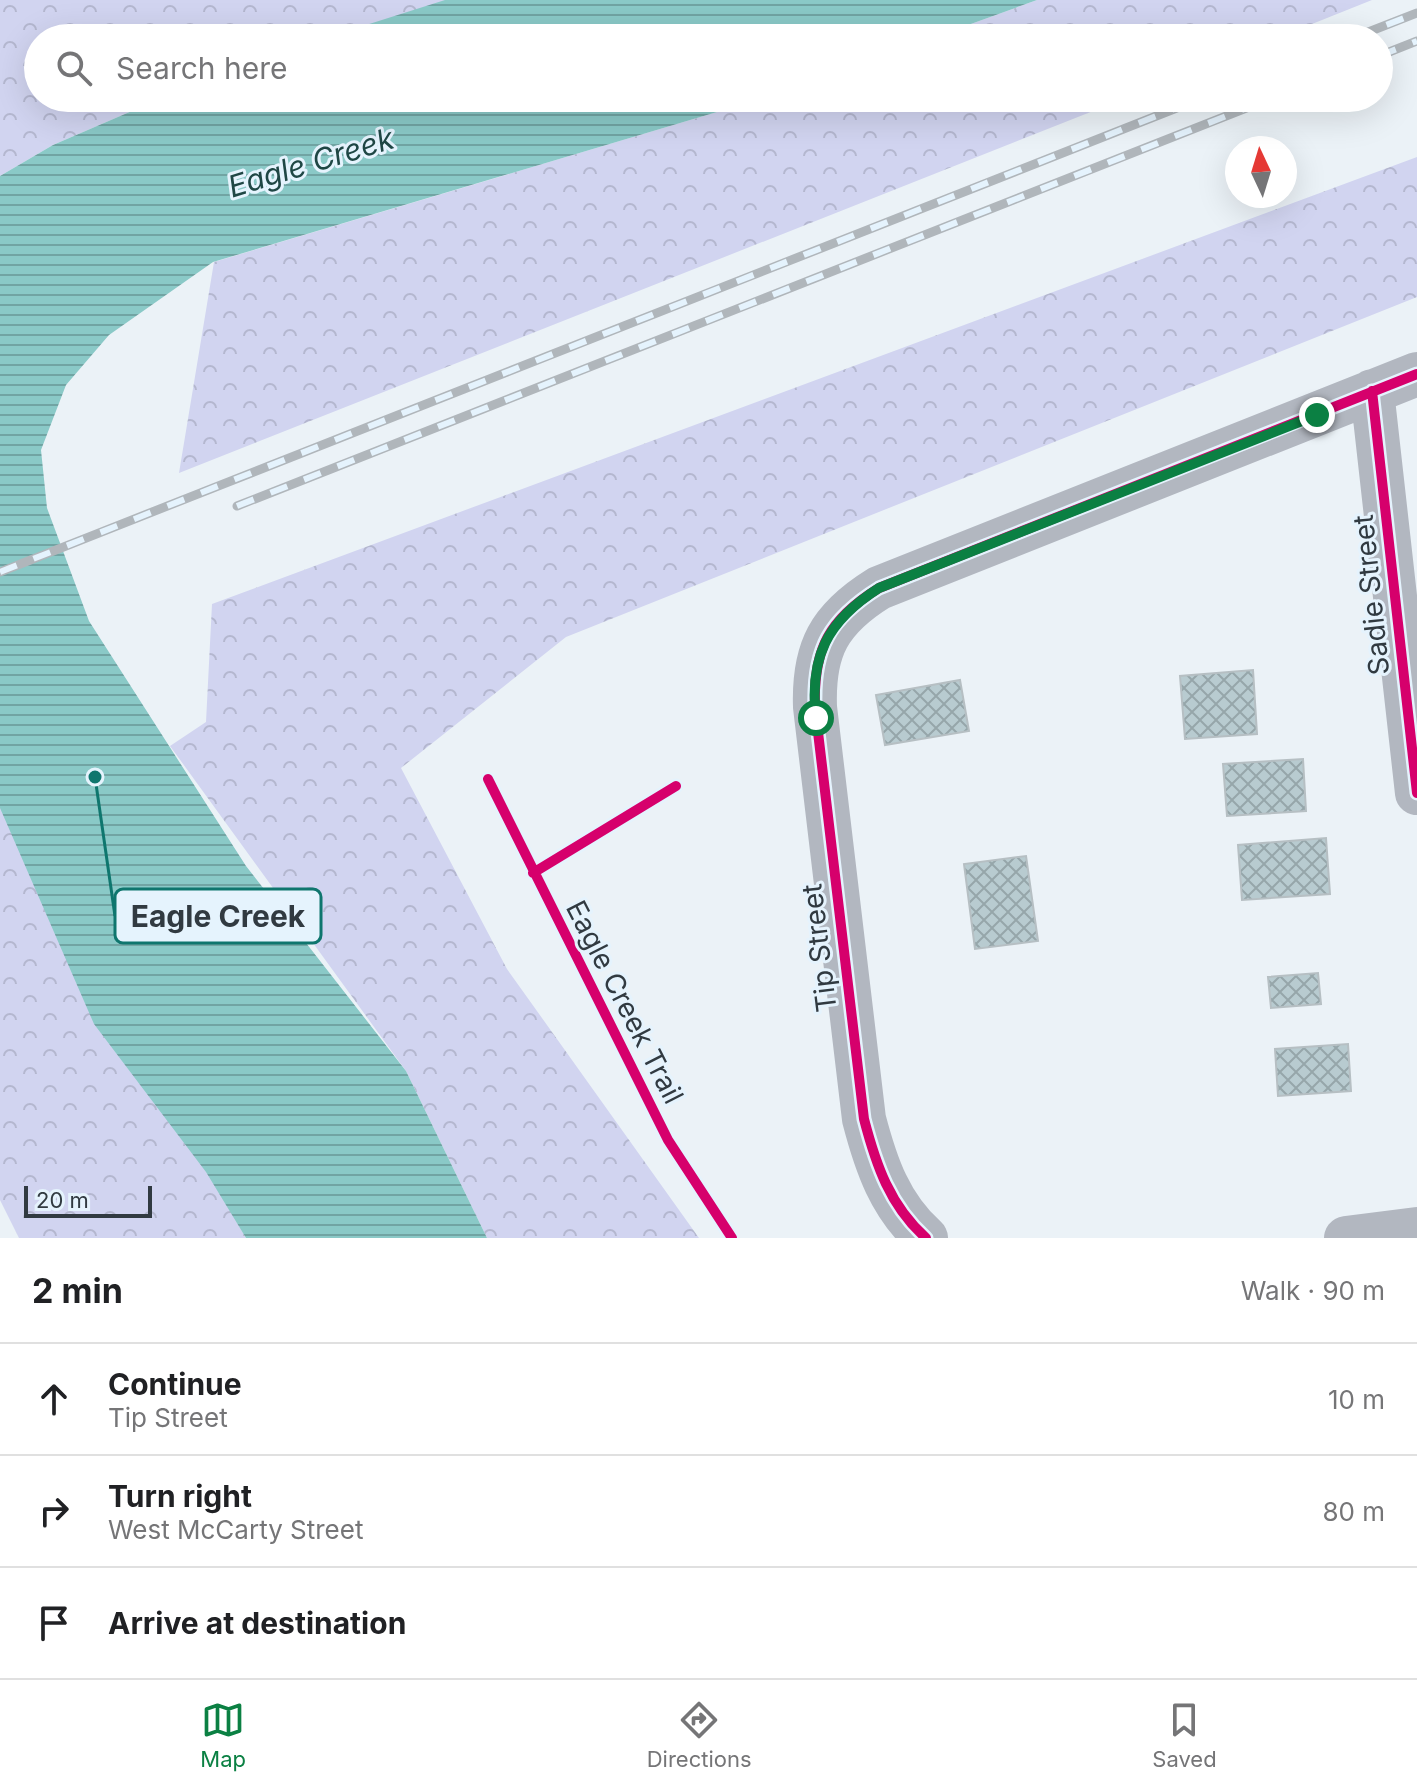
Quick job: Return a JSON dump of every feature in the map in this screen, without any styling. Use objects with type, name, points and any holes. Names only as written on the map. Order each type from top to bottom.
[{"type":"street","points":[[1372,391],[1417,374]]},
{"type":"street","name":"Tip Street","points":[[926,1238],[914,1227],[878,1173],[864,1119],[815,707],[814,672],[827,636],[849,607],[879,588],[1372,391]]},
{"type":"street","name":"Sadie Street","points":[[1372,391],[1417,793]]},
{"type":"street","points":[[1346,1238],[1417,1229]]},
{"type":"green space","points":[[0,0],[449,0],[374,24],[24,24],[24,112],[130,112],[53,145],[0,176]]},
{"type":"green space","points":[[1037,0],[1372,0],[1312,24],[971,24]]},
{"type":"green space","points":[[717,112],[1091,112],[179,473],[214,262]]},
{"type":"green space","points":[[1417,157],[1417,297],[566,637],[401,768],[507,969],[699,1238],[487,1238],[406,1071],[170,746],[206,722],[212,604],[1280,208],[1297,208],[1297,202]]},
{"type":"green space","points":[[0,800],[246,1238],[19,1238],[0,1200]]},
{"type":"water","name":"Eagle Creek","points":[[445,0],[1037,0],[971,24],[369,24]]},
{"type":"water","points":[[130,112],[717,112],[213,262],[109,335],[66,385],[41,450],[47,508],[89,621],[246,866],[406,1071],[487,1238],[246,1238],[206,1172],[94,1024],[0,808],[0,176],[53,145]]},
{"type":"building","points":[[1253,670],[1257,734],[1185,739],[1180,676]]},
{"type":"building","points":[[960,680],[969,731],[885,745],[876,695]]},
{"type":"building","points":[[1303,759],[1306,811],[1227,816],[1223,764]]},
{"type":"building","points":[[1326,838],[1330,894],[1242,900],[1238,845]]},
{"type":"building","points":[[1026,856],[1038,941],[975,949],[964,864]]},
{"type":"building","points":[[1318,973],[1321,1004],[1271,1008],[1268,977]]},
{"type":"building","points":[[1348,1044],[1351,1091],[1278,1096],[1275,1049]]},
{"type":"railway","points":[[1389,24],[1417,13]]},
{"type":"railway","points":[[1393,50],[1417,41]]},
{"type":"railway","points":[[0,572],[1166,112]]},
{"type":"railway","points":[[237,506],[1236,112]]},
{"type":"cycle path","points":[[926,1238],[913,1226],[886,1184],[864,1119],[815,707],[817,668],[828,637],[848,612],[879,588],[1417,374]]},
{"type":"cycle path","points":[[1372,391],[1417,793]]},
{"type":"cycle path","name":"Eagle Creek Trail","points":[[488,779],[668,1140],[732,1238]]},
{"type":"cycle path","points":[[533,873],[676,786]]},
{"type":"place","name":"Eagle Creek","points":[[95,777]]},
{"type":"route","points":[[816,718],[814,672],[827,636],[849,607],[879,588],[1317,415]]}]
